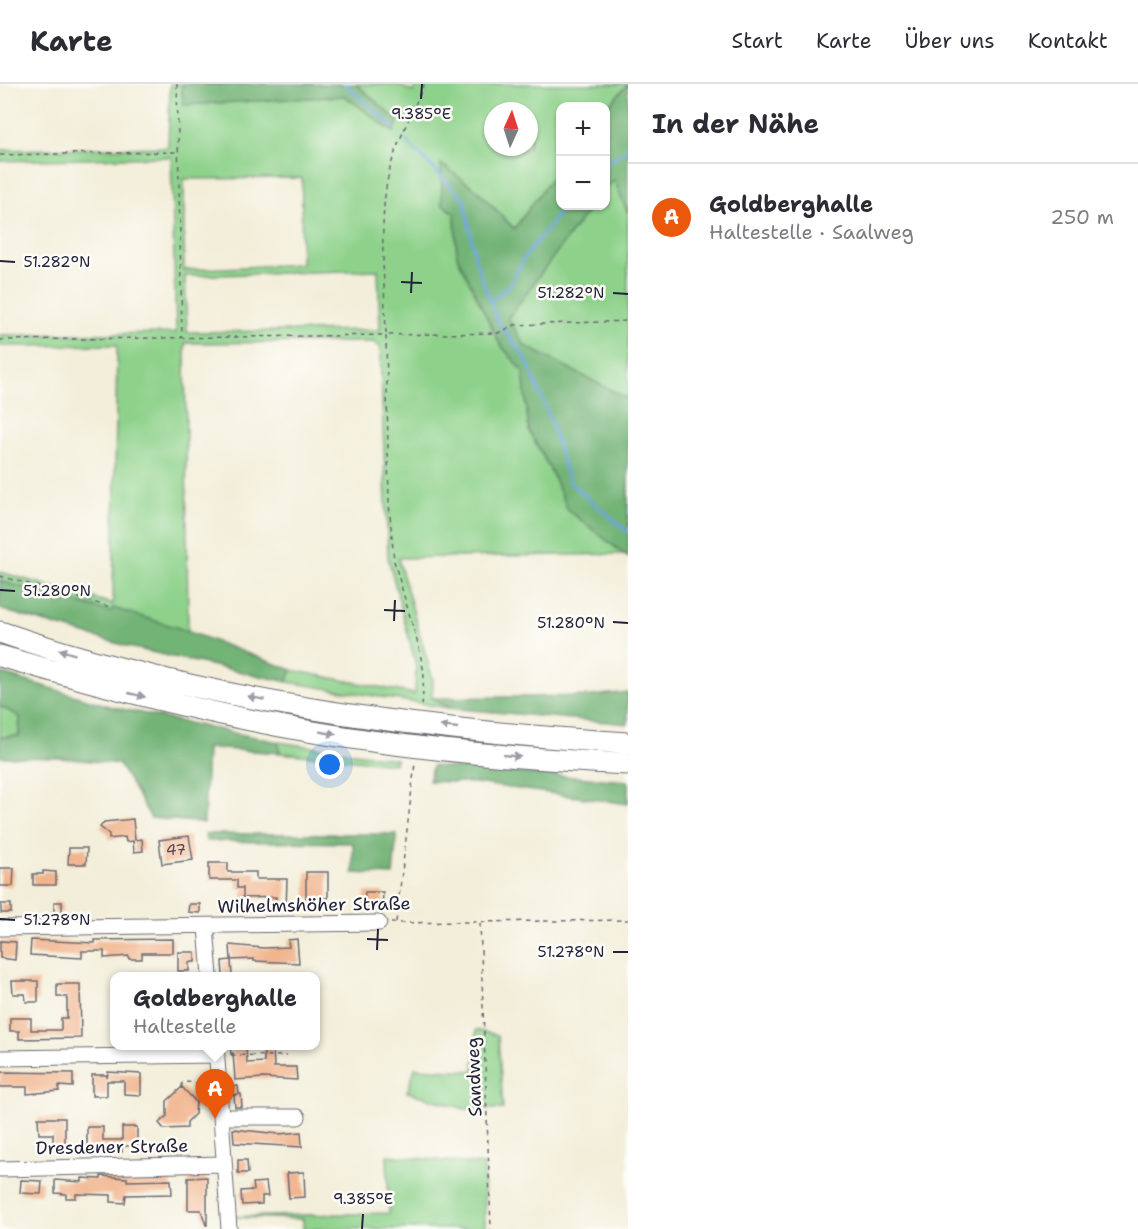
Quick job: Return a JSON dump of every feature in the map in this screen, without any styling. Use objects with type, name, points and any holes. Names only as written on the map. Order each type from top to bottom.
[{"type":"highway","points":[[0,632],[125,670],[271,701],[438,726],[628,743]]},
{"type":"highway","points":[[0,656],[122,692],[252,721],[392,743],[550,760],[628,764]]},
{"type":"street","name":"Wilhelmshöher Straße","points":[[0,928],[379,923]]},
{"type":"street","points":[[206,927],[210,972]]},
{"type":"street","points":[[0,1058],[216,1050],[229,1229]]},
{"type":"street","points":[[222,1117],[298,1117]]},
{"type":"street","name":"Dresdener Straße","points":[[0,1169],[224,1164]]},
{"type":"path","points":[[177,84],[182,338]]},
{"type":"path","points":[[422,709],[424,673],[419,648],[393,561],[389,504],[384,269],[387,184],[391,165],[424,84]]},
{"type":"path","points":[[0,155],[177,152]]},
{"type":"path","points":[[0,340],[498,333],[515,325],[628,321]]},
{"type":"path","points":[[0,576],[110,607]]},
{"type":"path","points":[[396,923],[415,760]]},
{"type":"path","name":"Wilhelmshöher Straße","points":[[379,923],[628,920]]},
{"type":"path","name":"Sandweg","points":[[480,923],[491,1229]]},
{"type":"path","points":[[216,1050],[287,1056]]},
{"type":"path","points":[[182,1087],[182,1082],[219,1083]]},
{"type":"green space","points":[[170,84],[182,84],[183,105],[345,96],[394,132],[398,121],[356,84],[396,84],[413,92],[416,84],[628,84],[610,104],[556,102],[556,172],[515,229],[477,190],[441,164],[455,214],[457,256],[500,344],[523,371],[529,431],[549,467],[568,510],[624,554],[398,558],[433,680],[432,698],[449,708],[287,682],[292,670],[415,694],[416,665],[388,558],[380,347],[373,342],[185,343],[188,632],[113,608],[111,612],[0,581],[0,572],[113,604],[117,345],[0,346],[0,335],[176,333],[171,157],[0,161],[0,150],[168,147]],"holes":[[[302,178],[301,264],[184,270],[184,179]],[[378,270],[380,330],[187,332],[185,276]]]},
{"type":"green space","points":[[182,84],[356,84],[398,121],[394,133],[345,96],[183,105]]},
{"type":"green space","points":[[628,84],[628,214],[614,180],[610,184],[610,104]]},
{"type":"green space","points":[[441,164],[477,190],[514,229],[556,171],[556,210],[588,210],[508,318],[525,346],[628,399],[628,557],[568,510],[549,467],[529,431],[523,371],[500,344],[457,256],[455,214],[442,204]]},
{"type":"green space","points":[[614,179],[628,214],[628,399],[525,346],[508,318],[587,210],[610,210],[610,184]]},
{"type":"green space","points":[[0,581],[110,612],[113,608],[179,628],[292,670],[287,682],[133,648],[9,612],[0,609]]},
{"type":"green space","points":[[0,673],[113,707],[278,742],[280,753],[207,748],[204,823],[151,818],[119,764],[61,758],[0,757],[0,737],[19,736],[20,717],[0,706]]},
{"type":"green space","points":[[628,692],[628,724],[449,708],[432,698],[591,696]]},
{"type":"green space","points":[[0,706],[20,716],[19,736],[0,737]]},
{"type":"green space","points":[[278,742],[396,759],[395,764],[280,753]]},
{"type":"green space","points":[[432,766],[628,781],[628,804],[475,783],[429,781]]},
{"type":"green space","points":[[205,834],[397,834],[393,875],[353,873],[353,843],[206,841]]},
{"type":"green space","points":[[476,1030],[498,1035],[503,1109],[465,1109],[407,1092],[415,1068],[474,1071]]},
{"type":"green space","points":[[387,1155],[484,1165],[485,1229],[303,1229],[303,1219],[232,1217],[389,1213]]},
{"type":"building","points":[[133,819],[135,840],[142,839],[143,851],[134,852],[133,841],[126,842],[125,837],[109,839],[109,834],[100,827],[104,822]]},
{"type":"building","points":[[189,836],[193,860],[162,864],[159,840]]},
{"type":"building","points":[[69,848],[87,848],[86,864],[68,864]]},
{"type":"building","points":[[209,863],[228,863],[228,872],[256,872],[256,879],[287,879],[286,910],[276,910],[276,897],[243,898],[243,888],[237,888],[237,880],[209,880]]},
{"type":"building","points":[[0,868],[14,868],[13,886],[0,886]]},
{"type":"building","points":[[43,871],[56,872],[56,885],[33,885],[33,874],[43,874]]},
{"type":"building","points":[[306,872],[328,872],[328,898],[306,898]]},
{"type":"building","points":[[365,892],[383,892],[382,910],[364,909]]},
{"type":"building","points":[[54,902],[62,902],[62,912],[54,912]]},
{"type":"building","points":[[1,904],[11,904],[11,913],[1,913]]},
{"type":"building","points":[[189,904],[200,904],[200,913],[188,912]]},
{"type":"building","points":[[173,939],[173,953],[142,953],[142,959],[129,959],[129,956],[104,958],[104,951],[82,951],[82,958],[30,955],[31,940],[95,943],[95,940]]},
{"type":"building","points":[[297,939],[299,963],[254,961],[254,959],[231,960],[230,945],[264,948],[289,947],[288,940]]},
{"type":"building","points":[[0,941],[16,942],[15,960],[0,958]]},
{"type":"building","points":[[178,952],[195,952],[195,962],[189,962],[189,971],[178,971]]},
{"type":"building","points":[[231,960],[232,972],[223,972],[222,961]]},
{"type":"building","points":[[12,981],[38,981],[38,1002],[26,1002],[25,994],[13,994]]},
{"type":"building","points":[[57,984],[80,984],[81,1038],[19,1039],[19,1031],[10,1031],[10,1018],[31,1018],[31,1030],[61,1030],[61,1018],[67,1018],[67,997],[57,997]]},
{"type":"building","points":[[230,1050],[246,1050],[247,1063],[264,1062],[264,1050],[273,1050],[274,1067],[296,1067],[297,1080],[263,1078],[235,1080],[233,1053],[231,1054]]},
{"type":"building","points":[[0,1072],[73,1073],[73,1087],[59,1086],[59,1091],[27,1094],[27,1087],[0,1087]]},
{"type":"building","points":[[108,1072],[141,1074],[141,1095],[124,1094],[124,1081],[107,1081],[107,1096],[92,1096],[92,1075],[107,1075],[107,1078]]},
{"type":"building","points":[[238,1086],[239,1094],[229,1095],[229,1087]]},
{"type":"building","points":[[182,1087],[196,1102],[195,1114],[187,1122],[187,1128],[164,1129],[159,1123],[167,1116],[167,1101]]},
{"type":"building","points":[[241,1094],[242,1107],[235,1107],[234,1095]]},
{"type":"building","points":[[38,1118],[65,1118],[65,1146],[53,1146],[53,1134],[39,1134]]},
{"type":"building","points":[[87,1127],[103,1127],[103,1140],[122,1140],[122,1127],[137,1127],[137,1146],[122,1146],[122,1152],[107,1152],[107,1148],[87,1147]]},
{"type":"building","points":[[233,1129],[279,1134],[301,1132],[302,1147],[234,1143]]},
{"type":"building","points":[[238,1160],[247,1160],[248,1173],[238,1173]]},
{"type":"building","points":[[304,1172],[305,1197],[289,1198],[287,1173]]},
{"type":"building","points":[[101,1176],[127,1178],[127,1181],[171,1180],[172,1194],[126,1195],[125,1203],[111,1202],[111,1195],[76,1194],[76,1198],[66,1198],[66,1194],[55,1193],[55,1180],[82,1182],[82,1178],[101,1179]]},
{"type":"building","points":[[207,1177],[206,1225],[201,1210],[188,1210],[188,1178]]},
{"type":"building","points":[[21,1180],[42,1181],[41,1194],[20,1193]]},
{"type":"building","points":[[266,1182],[268,1196],[262,1196],[262,1204],[242,1205],[241,1191],[254,1190],[253,1183]]},
{"type":"waterway","points":[[345,84],[394,128]]},
{"type":"waterway","points":[[406,141],[464,199],[476,262],[498,322],[526,359],[547,410],[569,482],[628,532]]},
{"type":"waterway","points":[[610,161],[627,149],[628,143]]},
{"type":"waterway","points":[[492,300],[510,285],[524,258],[560,210]]},
{"type":"place","name":"Goldberghalle","points":[[215,1119]]}]
